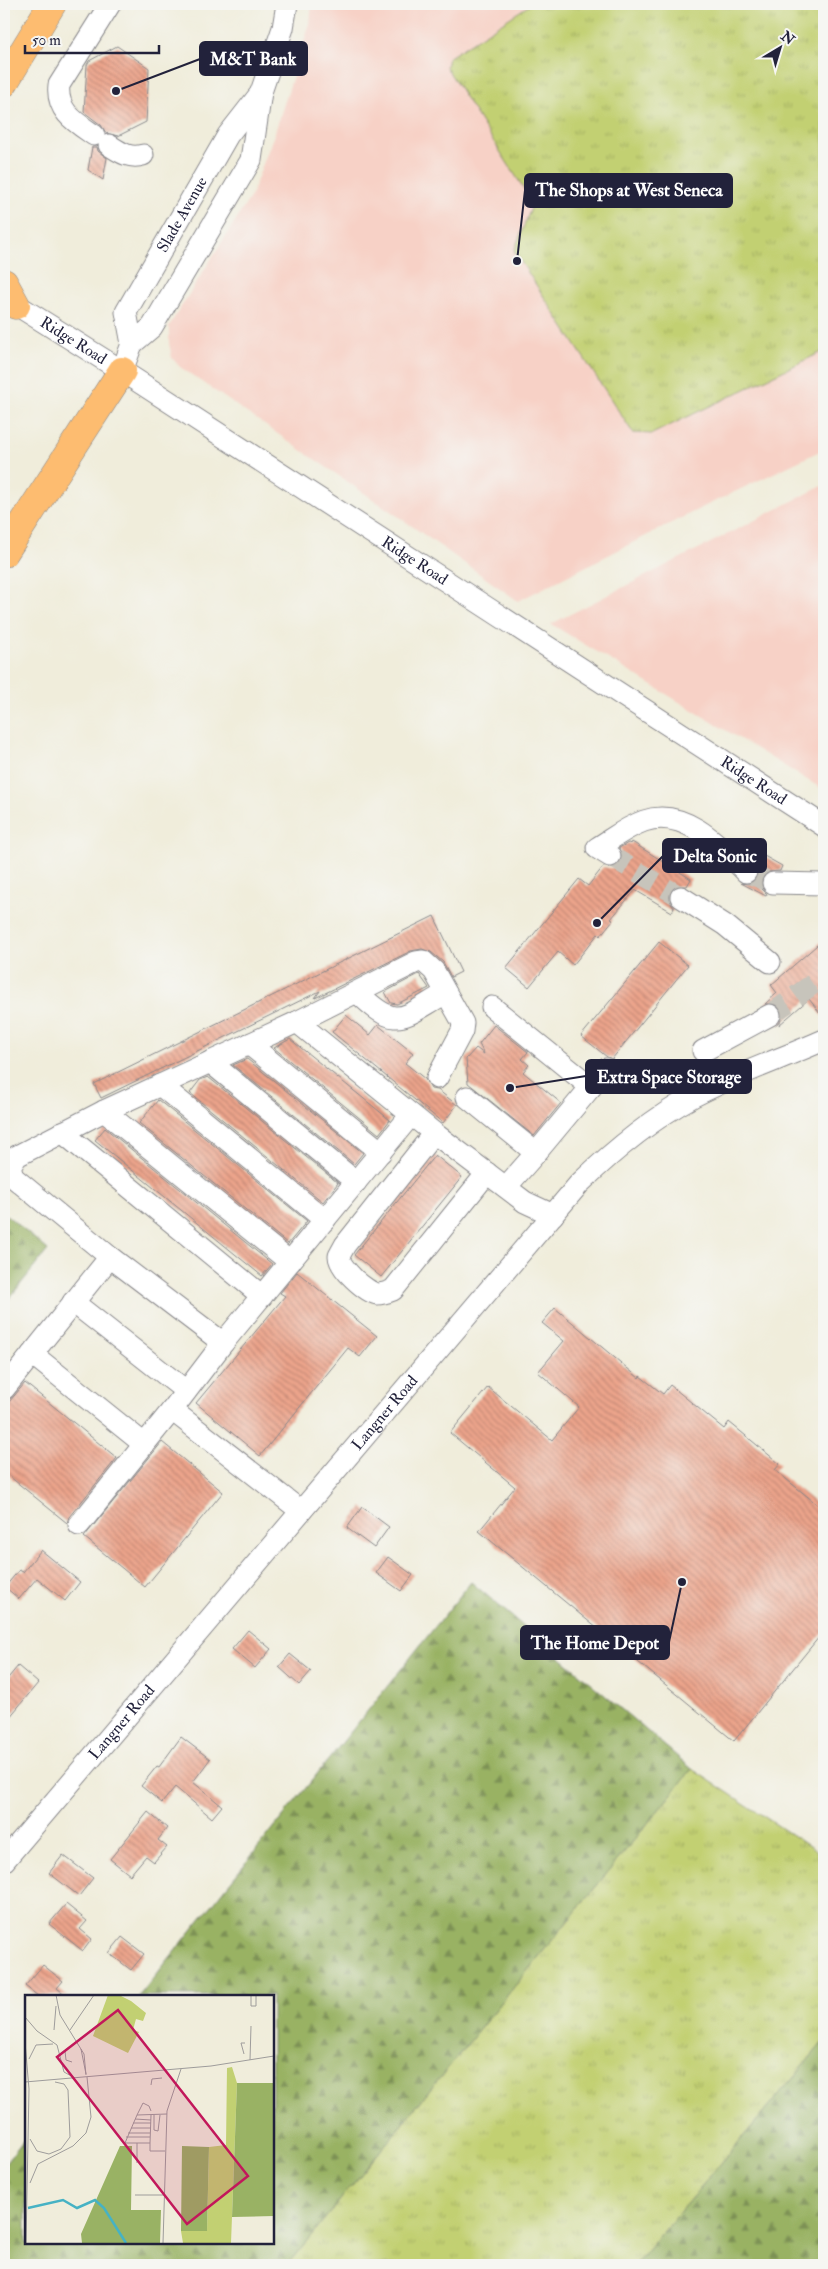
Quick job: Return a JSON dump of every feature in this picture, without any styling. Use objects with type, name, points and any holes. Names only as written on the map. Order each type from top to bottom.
[{"type":"highway","points":[[4,58],[37,4]]},
{"type":"highway","points":[[4,83],[52,4]]},
{"type":"highway","points":[[4,553],[122,371]]},
{"type":"street","points":[[110,4],[63,76],[58,93],[62,108],[68,116],[126,155],[135,157],[143,155]]},
{"type":"street","name":"Slade Avenue","points":[[122,371],[132,344],[152,327],[250,160],[262,92],[283,28],[287,4]]},
{"type":"street","name":"Slade Avenue","points":[[132,344],[126,312],[228,135],[262,92]]},
{"type":"street","name":"Ridge Road","points":[[8,295],[122,371],[824,826]]},
{"type":"street","points":[[610,856],[598,848],[628,828],[647,820],[662,818],[687,825],[716,841],[746,872]]},
{"type":"street","points":[[773,883],[824,884]]},
{"type":"street","points":[[681,897],[725,925],[770,962]]},
{"type":"street","points":[[223,1344],[110,1257],[13,1177],[10,1167],[17,1156],[104,1111],[297,1022],[416,962],[423,961],[434,971],[462,1023],[462,1031],[437,1078]]},
{"type":"street","points":[[357,992],[374,1008],[393,1018],[404,1016],[446,993]]},
{"type":"street","points":[[492,1007],[591,1087]]},
{"type":"street","points":[[703,1052],[770,1015]]},
{"type":"street","points":[[297,1022],[411,1116],[506,1188],[525,1202],[553,1215]]},
{"type":"street","name":"Langner Road","points":[[4,1861],[595,1168],[626,1143],[694,1096],[824,1040]]},
{"type":"street","points":[[249,1044],[381,1152]]},
{"type":"street","points":[[210,1062],[356,1182]]},
{"type":"street","points":[[506,1188],[606,1069]]},
{"type":"street","points":[[160,1085],[325,1220]]},
{"type":"street","points":[[468,1097],[536,1153]]},
{"type":"street","points":[[104,1111],[290,1262]]},
{"type":"street","points":[[79,1525],[223,1344],[411,1116]]},
{"type":"street","points":[[62,1132],[262,1296]]},
{"type":"street","points":[[434,1133],[344,1245],[339,1256],[342,1268],[370,1291],[378,1294],[392,1290],[487,1173]]},
{"type":"street","points":[[4,1389],[110,1257]]},
{"type":"street","points":[[73,1302],[186,1391]]},
{"type":"street","points":[[32,1354],[144,1444]]},
{"type":"street","points":[[172,1410],[301,1511]]},
{"type":"shaded area","points":[[312,4],[824,4],[824,449],[693,512],[518,601],[180,367],[172,358],[169,343],[169,326],[251,196],[275,132],[310,23]]},
{"type":"shaded area","points":[[824,485],[824,790],[551,624]]},
{"type":"green space","points":[[531,4],[824,4],[824,351],[652,434],[633,433],[514,251],[533,203],[446,67],[448,58]]},
{"type":"green space","points":[[4,1213],[48,1250],[4,1305]]},
{"type":"green space","points":[[471,1582],[692,1769],[287,2265],[4,2265],[4,2165],[25,2138],[25,2244],[274,2244],[274,1995],[140,1995]]},
{"type":"green space","points":[[692,1769],[824,1856],[824,2041],[635,2265],[287,2265]]},
{"type":"green space","points":[[824,2041],[824,2265],[635,2265]]},
{"type":"building","points":[[117,46],[149,68],[146,122],[118,136],[106,133],[101,125],[84,112],[87,65],[89,61]]},
{"type":"building","points":[[92,147],[97,147],[98,151],[107,158],[103,180],[88,170]]},
{"type":"building","points":[[632,842],[691,879],[687,886],[676,886],[670,891],[670,902],[674,908],[672,912],[635,890],[611,919],[613,920],[600,936],[598,934],[573,965],[558,952],[529,987],[506,968],[579,879],[588,886],[603,867],[616,867],[622,857],[619,848]]},
{"type":"building","points":[[757,852],[782,866],[780,871],[767,872],[762,877],[762,889],[767,894],[766,896],[741,883],[750,884],[758,876],[758,868],[752,861]]},
{"type":"building","points":[[434,916],[461,972],[451,977],[443,962],[431,952],[422,949],[411,951],[315,998],[320,991],[101,1098],[94,1084]]},
{"type":"building","points":[[824,939],[824,1018],[809,999],[779,1025],[782,1016],[781,1009],[776,1004],[765,1004],[777,993],[771,985]]},
{"type":"building","points":[[659,942],[688,965],[612,1059],[607,1057],[581,1036]]},
{"type":"building","points":[[419,974],[429,988],[397,1004],[391,1003],[385,992]]},
{"type":"building","points":[[346,1015],[370,1035],[378,1025],[413,1053],[405,1063],[425,1079],[431,1089],[438,1090],[457,1105],[443,1123],[332,1032]]},
{"type":"building","points":[[494,1025],[528,1052],[522,1059],[529,1065],[523,1072],[561,1103],[534,1136],[468,1083],[466,1059],[476,1048],[484,1054],[479,1044]]},
{"type":"building","points":[[290,1039],[390,1120],[379,1134],[274,1048]]},
{"type":"building","points":[[247,1059],[363,1153],[354,1164],[233,1065]]},
{"type":"building","points":[[208,1077],[338,1183],[323,1202],[190,1093],[200,1080]]},
{"type":"building","points":[[158,1100],[307,1221],[288,1244],[139,1123]]},
{"type":"building","points":[[105,1128],[272,1264],[262,1276],[95,1140]]},
{"type":"building","points":[[435,1155],[462,1177],[381,1277],[354,1255]]},
{"type":"building","points":[[297,1272],[377,1336],[360,1357],[348,1348],[260,1456],[196,1403],[285,1296],[280,1293]]},
{"type":"building","points":[[555,1308],[639,1378],[640,1376],[663,1394],[670,1385],[724,1429],[729,1422],[780,1464],[775,1470],[824,1510],[824,1631],[734,1741],[479,1531],[515,1487],[450,1433],[488,1387],[552,1440],[579,1407],[538,1372],[564,1341],[542,1323]]},
{"type":"building","points":[[25,1383],[117,1458],[69,1517],[67,1523],[4,1472],[4,1408]]},
{"type":"building","points":[[162,1442],[223,1492],[145,1587],[84,1537]]},
{"type":"building","points":[[362,1507],[389,1527],[374,1548],[347,1528]]},
{"type":"building","points":[[41,1550],[80,1582],[65,1601],[37,1578],[19,1599],[5,1587],[19,1570],[23,1572]]},
{"type":"building","points":[[388,1557],[413,1575],[401,1591],[376,1573]]},
{"type":"building","points":[[248,1630],[271,1649],[255,1668],[232,1649]]},
{"type":"building","points":[[290,1654],[311,1671],[299,1685],[279,1667]]},
{"type":"building","points":[[18,1666],[38,1683],[4,1724],[4,1683]]},
{"type":"building","points":[[181,1737],[210,1759],[193,1782],[222,1806],[212,1818],[175,1787],[162,1803],[141,1786],[157,1766],[159,1767]]},
{"type":"building","points":[[148,1812],[167,1828],[158,1840],[167,1847],[154,1862],[146,1856],[130,1875],[110,1859]]},
{"type":"building","points":[[63,1855],[93,1878],[79,1896],[49,1873]]},
{"type":"building","points":[[66,1904],[87,1921],[80,1929],[92,1939],[83,1951],[49,1924]]},
{"type":"building","points":[[122,1937],[144,1954],[131,1970],[109,1953]]},
{"type":"building","points":[[43,1965],[63,1981],[57,1988],[66,1995],[37,1995],[25,1986]]},
{"type":"tunnel","points":[[610,856],[681,897]]},
{"type":"tunnel","points":[[746,872],[773,883]]},
{"type":"tunnel","points":[[770,1015],[824,976]]},
{"type":"place","name":"M&T Bank","points":[[116,91]]},
{"type":"place","name":"The Shops at West Seneca","points":[[517,261]]},
{"type":"place","name":"Delta Sonic","points":[[597,923]]},
{"type":"place","name":"Extra Space Storage","points":[[510,1088]]},
{"type":"place","name":"The Home Depot","points":[[682,1582]]}]
